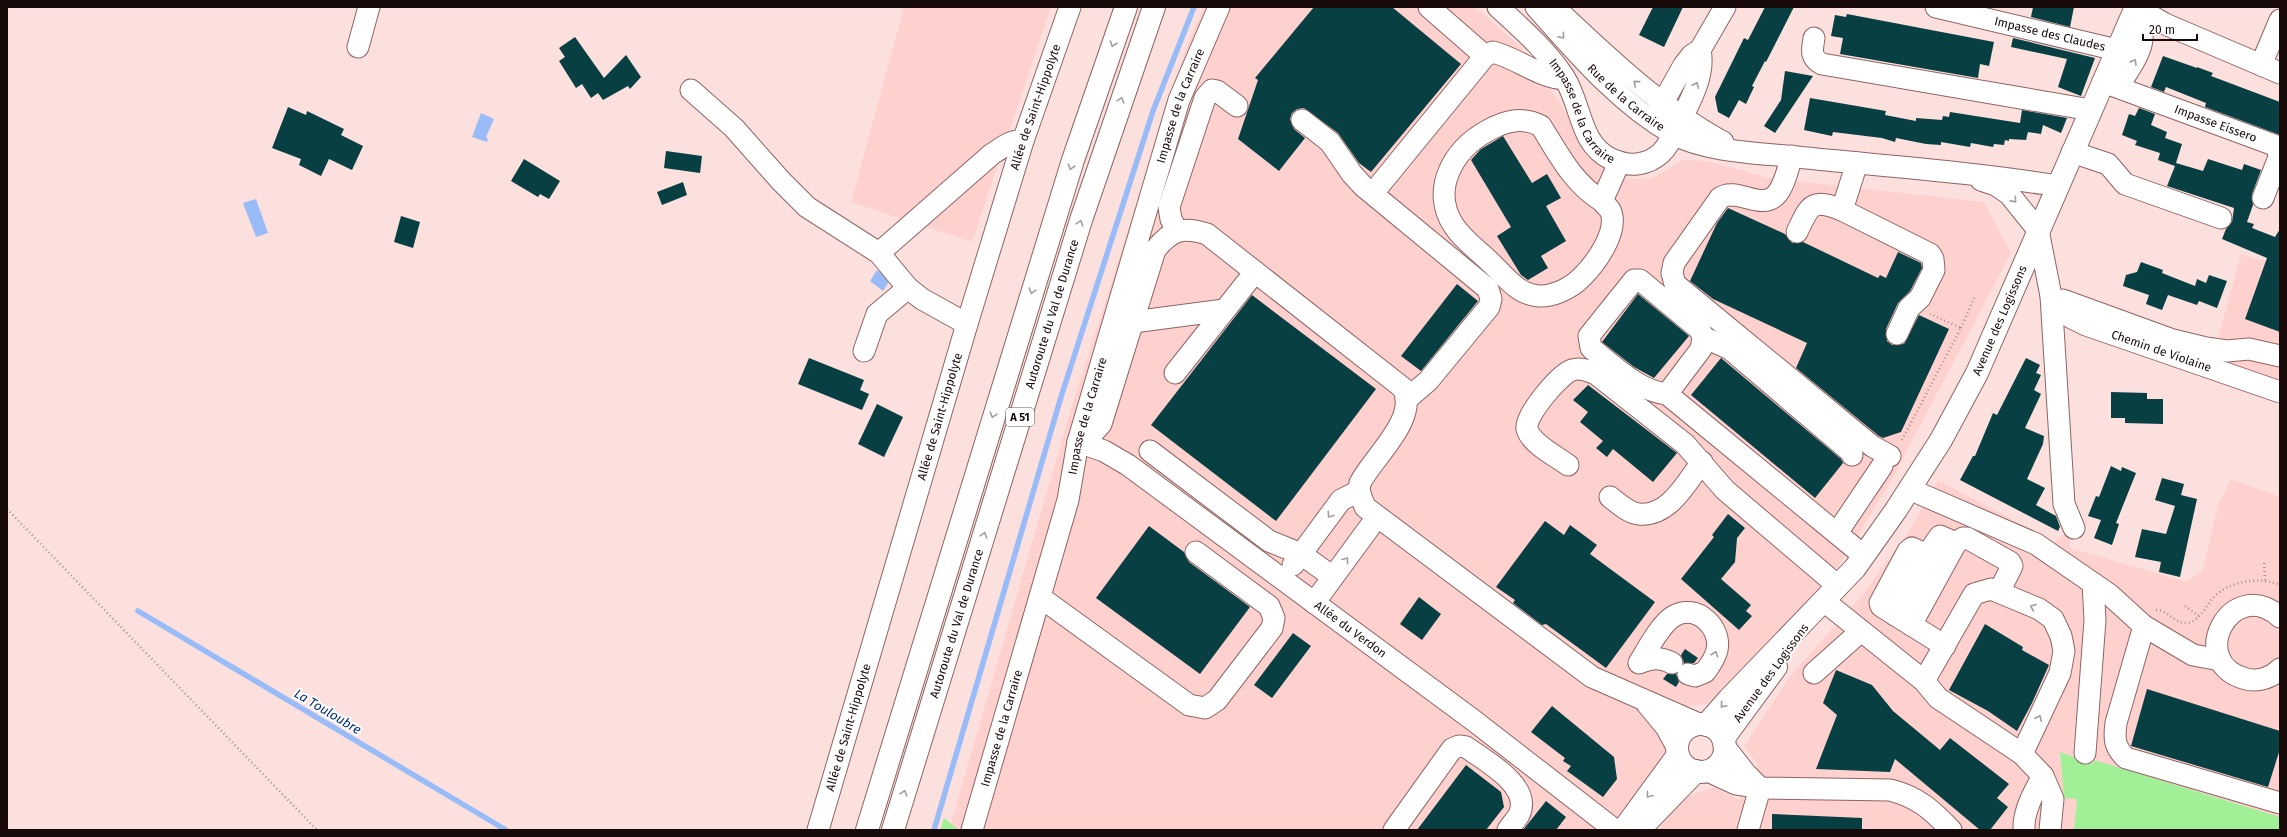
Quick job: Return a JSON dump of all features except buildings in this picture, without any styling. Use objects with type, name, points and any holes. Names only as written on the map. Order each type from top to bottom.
[{"type":"main road","name":"A 51","points":[[867,830],[1071,168],[1126,7]]},
{"type":"main road","name":"Autoroute du Val de Durance","points":[[893,830],[1081,220],[1154,7]]},
{"type":"main road","name":"Avenue des Logissons","points":[[1702,725],[1827,598],[1864,555],[1941,440],[1977,372],[2136,7]]},
{"type":"main road","name":"Avenue des Logissons","points":[[1724,742],[1827,598]]},
{"type":"main road","points":[[1623,830],[1677,751],[1681,734],[1692,726],[1702,725],[1719,732],[1724,742],[1722,759],[1702,771],[1639,830]]},
{"type":"main road","points":[[1677,751],[1685,765],[1702,771]]},
{"type":"street","points":[[358,47],[369,7]]},
{"type":"street","name":"Allée de Saint-Hippolyte","points":[[818,830],[967,324],[1023,141],[1070,7]]},
{"type":"street","name":"Impasse de la Carraire","points":[[972,830],[1072,482],[1078,442],[1179,100],[1219,7]]},
{"type":"street","points":[[1429,7],[1486,56]]},
{"type":"street","name":"Impasse de la Carraire","points":[[1498,7],[1545,50],[1565,79],[1588,140],[1596,150],[1619,163],[1633,164],[1649,162],[1662,154],[1678,126],[1701,73],[1702,62],[1700,50]]},
{"type":"street","name":"Rue de la Carraire","points":[[1536,7],[1580,57],[1631,103],[1658,111]]},
{"type":"street","name":"Rue de la Carraire","points":[[1554,7],[1639,86],[1658,111],[1702,144],[1739,150],[1856,163],[1968,175],[2004,177],[2058,186]]},
{"type":"street","points":[[1658,111],[1684,65],[1692,55],[1700,50],[1725,7]]},
{"type":"street","name":"Impasse des Claudes","points":[[1936,7],[2117,50]]},
{"type":"street","points":[[2136,7],[2165,24],[2280,73]]},
{"type":"street","points":[[2103,82],[2125,76],[2137,58],[2142,42],[2143,26],[2136,7]]},
{"type":"street","points":[[2261,65],[2278,31]]},
{"type":"street","points":[[1814,38],[1812,53],[1815,60],[1822,64],[2091,110]]},
{"type":"street","points":[[1373,193],[1486,56],[1493,52],[1504,55],[1551,78],[1565,79]]},
{"type":"street","name":"Impasse Eissero","points":[[2103,82],[2274,145],[2278,151],[2279,157],[2263,198]]},
{"type":"street","points":[[691,90],[734,128],[781,181],[807,207],[879,253],[908,288],[946,314],[967,324]]},
{"type":"street","points":[[1177,231],[1171,219],[1169,207],[1170,200],[1205,98],[1212,90],[1217,91],[1236,106]]},
{"type":"street","points":[[1519,119],[1533,122],[1541,126],[1574,179],[1587,192],[1602,201],[1610,211],[1611,226],[1606,246],[1594,266],[1579,280],[1563,292],[1546,296],[1533,295],[1518,289],[1455,228],[1447,214],[1442,198],[1444,184],[1451,167],[1462,151],[1478,136],[1494,126],[1519,119]]},
{"type":"street","points":[[1302,120],[1330,142],[1352,174],[1373,193],[1488,288],[1491,299],[1488,307],[1428,381],[1407,400],[1400,426],[1364,476],[1359,491],[1365,507],[1581,670],[1605,684],[1621,689],[1702,725]]},
{"type":"street","points":[[879,253],[992,154],[1017,140],[1023,141]]},
{"type":"street","points":[[2072,152],[2108,164],[2125,184],[2221,218]]},
{"type":"street","points":[[1792,156],[1785,177],[1776,195],[1759,201],[1730,194],[1720,198],[1674,263],[1672,273],[1681,290],[1872,446],[1886,461],[1837,533]]},
{"type":"street","points":[[1602,201],[1619,163]]},
{"type":"street","points":[[1842,210],[1856,163]]},
{"type":"street","name":"Rue de la Carraire","points":[[1968,175],[1996,185],[2009,194],[2038,230]]},
{"type":"street","points":[[1797,232],[1812,205],[1822,203],[1842,210],[1930,254],[1933,259],[1934,270],[1920,298],[1909,308],[1897,334]]},
{"type":"street","points":[[1078,442],[1091,435],[1101,424],[1155,250],[1164,238],[1177,231],[1192,229],[1207,234],[1403,388],[1407,400]]},
{"type":"street","points":[[2038,230],[2051,296],[2064,504],[2074,528]]},
{"type":"street","points":[[1175,373],[1255,272]]},
{"type":"street","points":[[1667,394],[1701,349],[1703,337],[1700,330],[1640,280],[1634,280],[1589,336],[1591,348],[1641,386],[1658,393],[1667,394],[1864,555]]},
{"type":"street","points":[[864,351],[877,314],[908,288]]},
{"type":"street","points":[[2051,296],[2180,342],[2206,348],[2227,350],[2249,349],[2280,356]]},
{"type":"street","name":"Chemin de Violaine","points":[[2051,296],[2070,317],[2086,325],[2280,392]]},
{"type":"street","points":[[1133,322],[1224,310]]},
{"type":"street","points":[[1703,337],[1730,349],[1851,452],[1852,456]]},
{"type":"street","points":[[1568,465],[1531,438],[1527,428],[1529,416],[1562,375],[1572,370],[1583,368],[1596,374],[1685,444],[1702,462],[1712,478],[1827,598],[1861,631],[1924,681],[1938,698],[2022,754],[2043,776],[2053,799],[2050,830]]},
{"type":"street","name":"Allée du Verdon","points":[[1078,442],[1104,451],[1128,465],[1473,720],[1615,830]]},
{"type":"street","points":[[1150,451],[1269,541],[1301,554],[1333,577]]},
{"type":"street","points":[[1610,497],[1628,510],[1639,514],[1655,512],[1669,505],[1702,462]]},
{"type":"street","points":[[1909,489],[2036,544],[2110,595],[2144,626],[2193,655],[2220,660]]},
{"type":"street","points":[[1283,579],[1341,500],[1359,491]]},
{"type":"street","points":[[1314,603],[1377,517]]},
{"type":"street","points":[[1945,646],[1881,606],[1880,600],[1908,551],[1912,548],[1927,555],[1940,536],[1956,543]]},
{"type":"street","points":[[1903,620],[1956,543],[1963,538],[1967,538],[2010,562],[2012,566],[2000,592]]},
{"type":"street","points":[[1040,597],[1189,705],[1205,708],[1217,700],[1222,694],[1272,628],[1274,618],[1270,606],[1196,552]]},
{"type":"street","points":[[2085,753],[2095,620],[2094,583]]},
{"type":"street","points":[[1924,681],[1974,594],[1991,589],[2040,609],[2053,619],[2062,636],[2064,652],[2060,673],[2022,754]]},
{"type":"street","points":[[2280,617],[2262,606],[2238,608],[2228,615],[2216,636],[2216,648],[2220,660],[2228,670],[2238,677],[2250,680],[2263,679],[2274,674],[2280,669]]},
{"type":"street","points":[[1621,689],[1666,622],[1674,616],[1692,613],[1706,618],[1714,629],[1717,639],[1717,650],[1705,672],[1695,676],[1663,658],[1653,658],[1639,663]]},
{"type":"street","points":[[2144,626],[2116,723],[2114,738],[2118,750],[2126,758],[2280,803]]},
{"type":"street","points":[[1814,673],[1861,631]]},
{"type":"street","points":[[1644,700],[1666,727],[1677,751]]},
{"type":"street","points":[[1459,746],[1461,735],[1473,720]]},
{"type":"street","points":[[1724,742],[1746,774],[1760,788]]},
{"type":"street","points":[[1394,830],[1452,749],[1459,746],[1466,747],[1512,782],[1520,793],[1521,804],[1519,814],[1508,830]]},
{"type":"street","points":[[1702,771],[1736,784],[1760,788],[1890,790],[1918,799],[1946,825]]},
{"type":"street","points":[[2024,830],[2026,814],[2033,792],[2043,776]]},
{"type":"street","points":[[1748,830],[1760,788]]},
{"type":"path","points":[[1886,461],[1906,434],[1961,328],[1974,298]]},
{"type":"path","points":[[1926,313],[1961,328]]},
{"type":"path","points":[[7,509],[317,830]]},
{"type":"path","points":[[2264,563],[2265,581]]},
{"type":"path","points":[[2144,626],[2148,613],[2152,610],[2165,612],[2179,622],[2186,623],[2198,616],[2213,597],[2222,590],[2248,581],[2265,581],[2280,585]]},
{"type":"path","points":[[2185,606],[2198,616]]},
{"type":"shaded area","points":[[904,7],[1051,7],[972,242],[851,202]]},
{"type":"shaded area","points":[[1204,7],[1475,7],[1521,47],[1611,178],[1651,179],[1683,160],[1707,161],[1768,178],[1984,202],[2011,253],[1890,483],[1841,563],[1766,646],[1707,704],[1690,706],[1666,735],[1668,755],[1618,830],[949,830],[1070,412],[1187,46]]},
{"type":"shaded area","points":[[2241,254],[2280,266],[2280,382],[2212,360]]},
{"type":"shaded area","points":[[2231,479],[2280,497],[2280,817],[2094,760],[2094,765],[2060,752],[2064,797],[2077,799],[2074,830],[1659,830],[1682,799],[1714,787],[1739,800],[1758,764],[1744,747],[1791,675],[1860,598],[1906,536],[1938,480],[2054,542],[2070,531],[2070,548],[2187,582],[2203,570],[2218,505]]},
{"type":"green space","points":[[2060,752],[2093,764],[2094,760],[2280,817],[2280,830],[2074,830],[2077,799],[2064,798]]},
{"type":"green space","points":[[944,818],[959,830],[940,830]]},
{"type":"water","points":[[481,113],[494,119],[486,137],[488,139],[487,142],[472,137]]},
{"type":"water","points":[[256,199],[268,233],[256,237],[243,203]]},
{"type":"water","points":[[877,270],[890,280],[883,291],[870,281]]},
{"type":"waterway","points":[[934,830],[1061,397],[1153,111],[1194,7]]},
{"type":"waterway","name":"La Touloubre","points":[[138,611],[506,830]]}]
